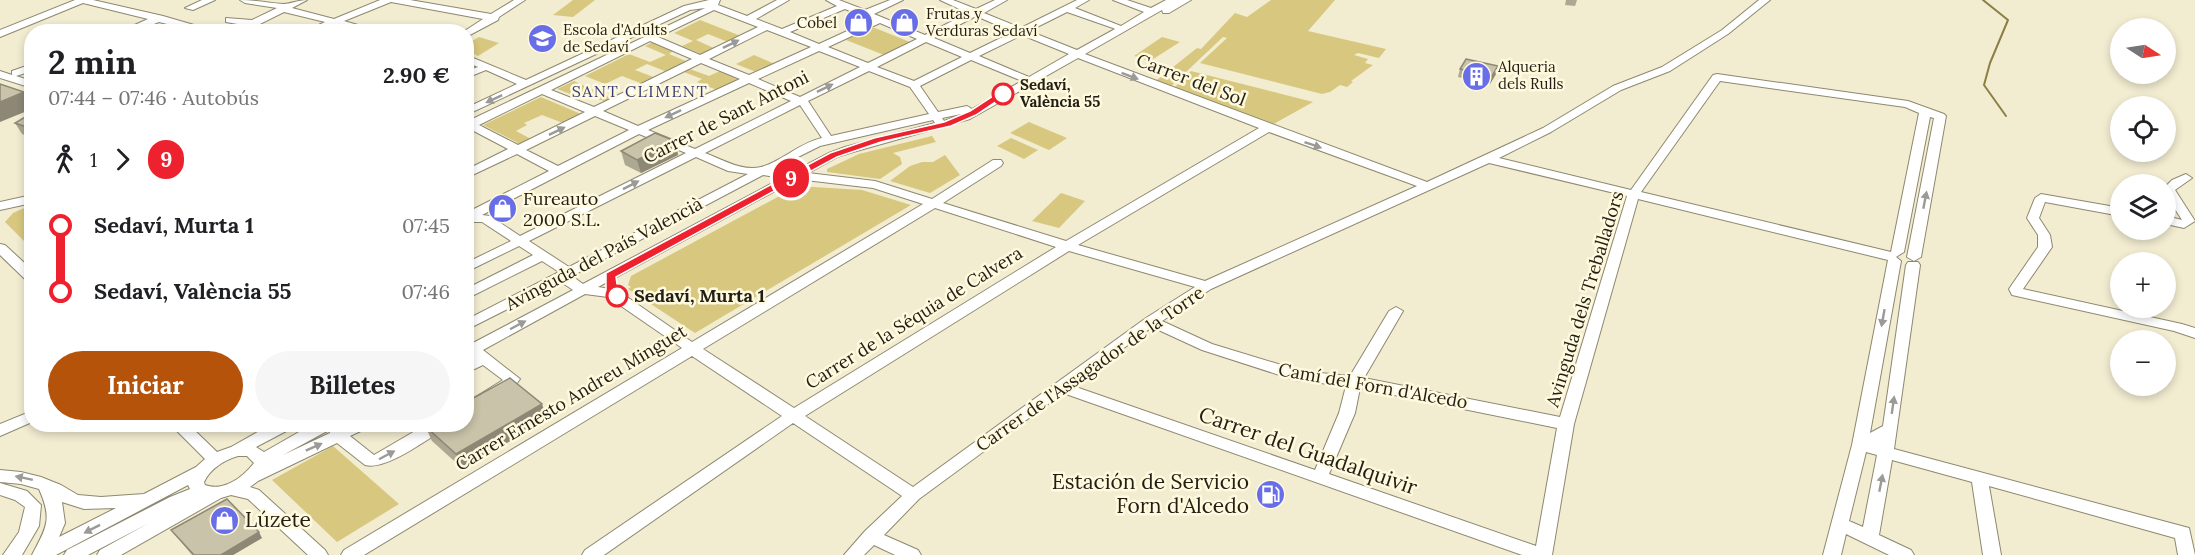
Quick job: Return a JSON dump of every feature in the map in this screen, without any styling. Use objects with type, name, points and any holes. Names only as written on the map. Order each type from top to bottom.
[{"type":"street","points":[[24,24],[82,0],[183,24]]},
{"type":"street","points":[[190,8],[210,0]]},
{"type":"street","points":[[249,0],[342,24]]},
{"type":"street","points":[[229,20],[253,23],[302,0]]},
{"type":"street","points":[[328,24],[388,0]]},
{"type":"street","points":[[393,0],[495,18]]},
{"type":"street","points":[[474,30],[520,0]]},
{"type":"street","points":[[748,19],[784,0]]},
{"type":"street","points":[[831,0],[1028,80]]},
{"type":"street","points":[[865,14],[898,0]]},
{"type":"street","name":"Carrer del Sol","points":[[945,0],[1076,55],[1266,129],[1427,186]]},
{"type":"street","name":"Carrer de Sant Antoni","points":[[474,264],[1002,0]]},
{"type":"street","points":[[914,85],[1084,0]]},
{"type":"street","points":[[1118,0],[1152,12]]},
{"type":"street","name":"Avinguda del País Valencià","points":[[474,322],[827,138],[966,117],[1173,0]]},
{"type":"street","name":"Avinguda del País Valencià","points":[[1076,55],[1093,51],[1186,0]]},
{"type":"street","name":"Carrer de l'Assagador de la Torre","points":[[853,555],[913,495],[1152,321],[1206,286],[1488,159],[1547,130],[1617,88],[1666,69],[1725,32],[1765,0]]},
{"type":"street","points":[[474,109],[535,87],[651,38],[708,10],[715,2]]},
{"type":"street","points":[[474,123],[535,87],[699,4],[715,2],[748,19],[914,85],[938,121]]},
{"type":"street","points":[[783,32],[844,6]]},
{"type":"street","points":[[1070,10],[1116,26]]},
{"type":"street","points":[[145,24],[160,18]]},
{"type":"street","points":[[474,214],[638,130],[879,20]]},
{"type":"street","points":[[0,34],[24,24]]},
{"type":"street","points":[[474,171],[767,26]]},
{"type":"street","points":[[651,38],[804,103],[827,138]]},
{"type":"street","points":[[474,61],[732,168],[875,185],[1067,246],[1206,286]]},
{"type":"street","points":[[474,71],[486,66]]},
{"type":"street","points":[[0,67],[24,76]]},
{"type":"street","points":[[16,73],[24,70]]},
{"type":"street","points":[[0,74],[24,82]]},
{"type":"street","name":"Avinguda dels Treballadors","points":[[1542,555],[1566,424],[1633,195],[1718,77],[1908,104],[1925,112]]},
{"type":"street","points":[[1832,555],[1860,445],[1893,256],[1925,112],[1940,116],[1914,261],[1890,429],[1870,538]]},
{"type":"street","name":"Avinguda del País Valencià","points":[[474,350],[833,155],[938,121]]},
{"type":"street","points":[[474,129],[559,171]]},
{"type":"street","name":"Carrer de la Séquia de Calvera","points":[[591,555],[793,416],[1067,246],[1266,129]]},
{"type":"street","points":[[1488,159],[1893,256],[1904,265],[1914,261]]},
{"type":"street","name":"Carrer Ernesto Andreu Minguet","points":[[350,555],[933,204],[997,163]]},
{"type":"street","points":[[732,168],[741,182],[761,194]]},
{"type":"street","points":[[2176,183],[2186,178]]},
{"type":"street","points":[[0,211],[4,203],[24,197]]},
{"type":"street","points":[[2110,210],[2041,198],[2033,218],[2044,235],[2045,247],[2016,289],[2017,292],[2177,327],[2195,333]]},
{"type":"street","points":[[4,203],[24,200]]},
{"type":"street","points":[[2176,201],[2189,221],[2184,224],[2176,222]]},
{"type":"street","points":[[474,218],[486,219],[542,256],[583,290],[612,293],[913,495]]},
{"type":"street","points":[[0,248],[24,270]]},
{"type":"street","points":[[474,291],[542,256]]},
{"type":"street","points":[[589,262],[610,276],[612,293]]},
{"type":"street","points":[[1319,479],[1347,412],[1354,383],[1396,311]]},
{"type":"street","name":"Camí del Forn d'Alcedo","points":[[1152,321],[1176,334],[1251,362],[1300,376],[1385,386],[1566,424]]},
{"type":"street","points":[[474,352],[512,381],[474,405]]},
{"type":"street","name":"Carrer del Guadalquivir","points":[[1060,387],[1542,555]]},
{"type":"street","points":[[0,430],[24,420]]},
{"type":"street","points":[[1860,445],[1890,429]]},
{"type":"street","points":[[186,432],[215,459]]},
{"type":"street","points":[[44,554],[149,500],[199,472],[215,459],[234,452],[271,432]]},
{"type":"street","points":[[252,483],[262,462],[282,448],[323,432]]},
{"type":"street","points":[[73,555],[176,501],[252,483],[327,432]]},
{"type":"street","points":[[337,432],[367,460],[371,461],[381,459],[427,432]]},
{"type":"street","points":[[1860,445],[1980,480],[2182,533],[2187,555]]},
{"type":"street","points":[[234,452],[254,452],[260,456],[262,462]]},
{"type":"street","points":[[199,472],[195,483],[217,491]]},
{"type":"street","points":[[0,476],[24,478],[46,486],[72,500],[90,504],[107,505],[135,499],[149,500]]},
{"type":"street","points":[[1980,480],[1992,555]]},
{"type":"street","points":[[252,483],[319,555]]},
{"type":"street","points":[[44,554],[56,523],[55,505],[46,486]]},
{"type":"street","points":[[0,489],[21,495],[33,505],[33,519],[26,537],[12,555]]},
{"type":"street","points":[[106,555],[217,491]]},
{"type":"street","points":[[1840,524],[1905,555]]},
{"type":"street","points":[[871,536],[912,555]]},
{"type":"shaded area","points":[[573,0],[595,0],[573,17],[553,15]]},
{"type":"shaded area","points":[[1271,0],[1335,0],[1308,31],[1386,49],[1379,58],[1358,53],[1354,55],[1368,59],[1365,63],[1373,65],[1351,81],[1353,82],[1347,87],[1340,85],[1322,94],[1200,63],[1227,38],[1223,37],[1168,89],[1153,83],[1197,48],[1201,49],[1235,13],[1247,17]]},
{"type":"shaded area","points":[[700,20],[741,36],[728,42],[708,34],[696,40],[716,49],[703,55],[682,46],[693,41],[674,33]]},
{"type":"shaded area","points":[[871,28],[910,42],[884,55],[846,40]]},
{"type":"shaded area","points":[[479,37],[499,43],[478,56],[474,54],[474,40]]},
{"type":"shaded area","points":[[1162,37],[1180,42],[1150,61],[1134,56]]},
{"type":"shaded area","points":[[653,42],[673,51],[669,54],[688,62],[667,72],[647,64],[635,70],[656,78],[643,84],[622,76],[605,84],[585,76],[629,54],[650,62],[666,55],[645,46]]},
{"type":"shaded area","points":[[754,55],[775,64],[756,72],[736,64]]},
{"type":"shaded area","points":[[690,69],[709,76],[720,71],[739,80],[717,90],[697,82],[702,79],[684,72]]},
{"type":"shaded area","points":[[1191,71],[1313,102],[1270,126],[1172,90]]},
{"type":"shaded area","points":[[574,81],[613,99],[606,102],[586,94],[578,97],[557,89]]},
{"type":"shaded area","points":[[541,97],[581,114],[563,123],[542,115],[524,123],[527,125],[516,131],[531,139],[520,144],[483,125]]},
{"type":"shaded area","points":[[1029,122],[1067,138],[1049,150],[1010,133]]},
{"type":"shaded area","points":[[932,136],[936,142],[893,153],[900,157],[902,164],[880,179],[827,172],[827,169],[859,154]]},
{"type":"shaded area","points":[[1011,138],[1038,150],[1024,159],[997,146]]},
{"type":"shaded area","points":[[945,155],[960,175],[930,193],[890,181],[910,166],[922,162],[933,162]]},
{"type":"shaded area","points":[[798,186],[862,190],[911,205],[695,333],[628,289],[631,287],[628,285],[631,276]]},
{"type":"shaded area","points":[[1061,193],[1085,201],[1059,228],[1032,221]]},
{"type":"shaded area","points":[[24,208],[24,241],[5,222],[13,213]]},
{"type":"shaded area","points":[[333,446],[399,504],[337,542],[272,480]]},
{"type":"building","points":[[1466,59],[1498,66],[1492,76],[1460,69]]},
{"type":"building","points":[[0,84],[24,92],[0,102]]},
{"type":"building","points":[[24,118],[24,126],[15,123]]},
{"type":"building","points":[[655,133],[675,141],[637,160],[621,151]]},
{"type":"building","points":[[510,378],[542,404],[456,454],[432,432],[474,432],[474,398]]},
{"type":"building","name":"Lúzete","points":[[227,499],[259,532],[221,555],[194,555],[171,530]]},
{"type":"waterway","points":[[1983,0],[2008,20],[1990,63],[1984,85],[2006,116]]},
{"type":"bus line","name":"9","points":[[617,296],[612,293],[610,276],[833,155],[878,140],[947,124],[966,117],[1003,94]]},
{"type":"place","name":"Cobel","points":[[858,23]]},
{"type":"place","name":"Frutas y Verduras Sedaví","points":[[905,23]]},
{"type":"place","name":"Escola d'Adults de Sedaví","points":[[542,39]]},
{"type":"place","name":"Alqueria dels Rulls","points":[[1477,76]]},
{"type":"place","name":"Sedaví, València 55","points":[[1003,94]]},
{"type":"place","name":"Fureauto 2000 S.L.","points":[[502,209]]},
{"type":"place","name":"Sedaví, Murta 1","points":[[617,296]]},
{"type":"place","name":"Estación de Servicio Forn d'Alcedo","points":[[1270,494]]},
{"type":"place","name":"Lúzete","points":[[224,520]]},
{"type":"district","name":"SANT CLIMENT","points":[[640,91]]}]
